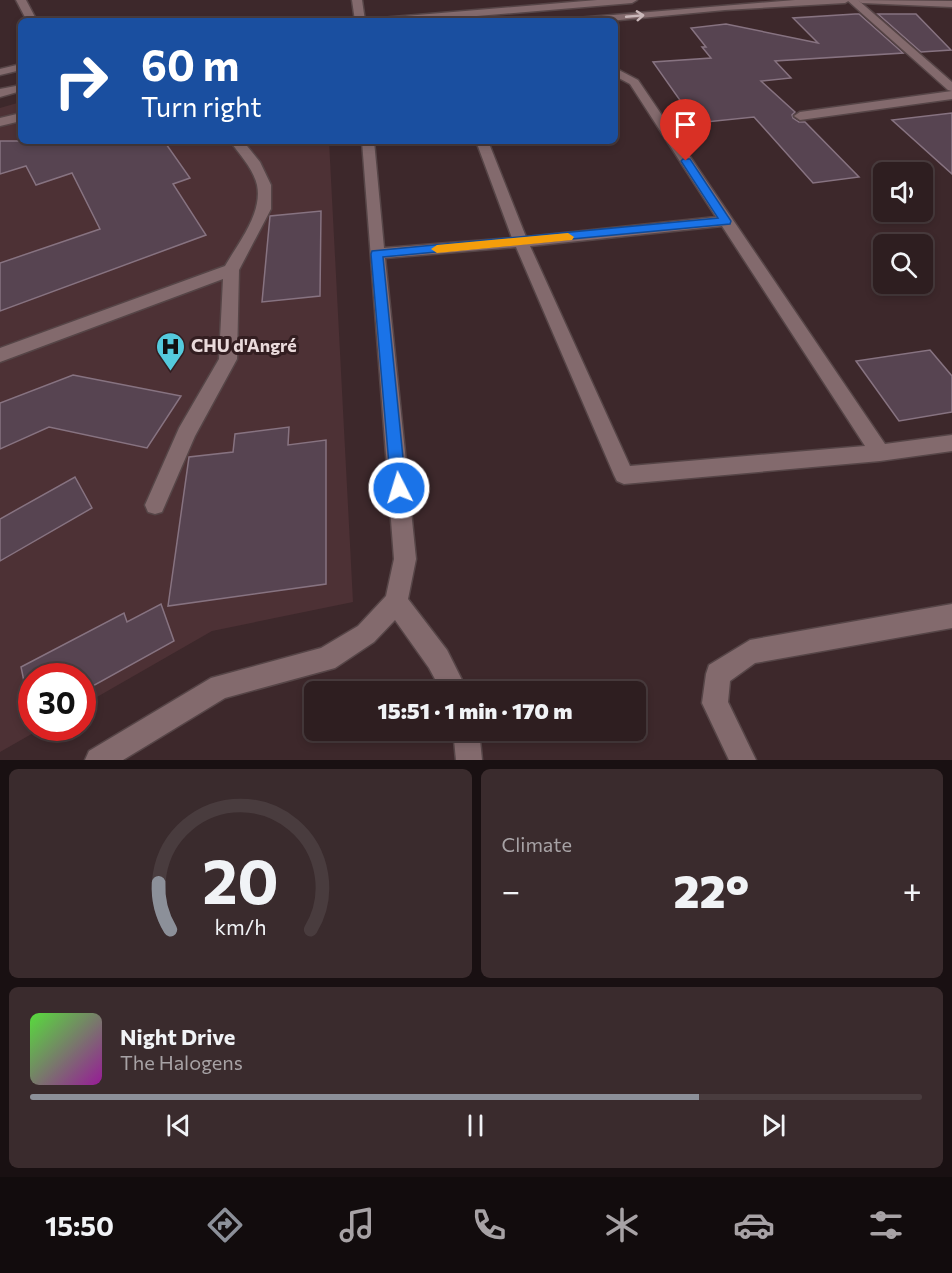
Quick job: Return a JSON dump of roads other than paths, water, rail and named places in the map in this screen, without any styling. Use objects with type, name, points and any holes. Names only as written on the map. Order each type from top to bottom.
[{"type":"street","points":[[21,0],[30,18]]},
{"type":"street","points":[[357,0],[360,18]]},
{"type":"street","points":[[417,18],[632,0]]},
{"type":"street","points":[[609,18],[725,7],[845,0]]},
{"type":"street","points":[[852,0],[952,88]]},
{"type":"street","points":[[862,0],[952,4]]},
{"type":"street","points":[[0,72],[18,69]]},
{"type":"street","points":[[618,73],[634,82],[880,453]]},
{"type":"street","points":[[0,93],[18,89]]},
{"type":"street","points":[[800,116],[952,95]]},
{"type":"street","points":[[0,122],[18,118]]},
{"type":"street","points":[[155,505],[186,434],[228,359],[231,270],[264,209],[264,185],[253,162],[238,144]]},
{"type":"street","points":[[98,760],[220,687],[326,658],[366,634],[396,602],[405,559],[376,254],[368,144]]},
{"type":"street","points":[[484,144],[521,242],[624,475],[880,453],[952,443]]},
{"type":"street","points":[[376,254],[726,221]]},
{"type":"street","points":[[0,355],[231,270]]},
{"type":"street","points":[[396,602],[438,659],[450,681]]},
{"type":"street","points":[[743,760],[716,703],[718,674],[750,652],[952,616]]},
{"type":"street","points":[[467,741],[470,760]]},
{"type":"place","name":"CHU d'Angré","points":[[170,372]]}]
